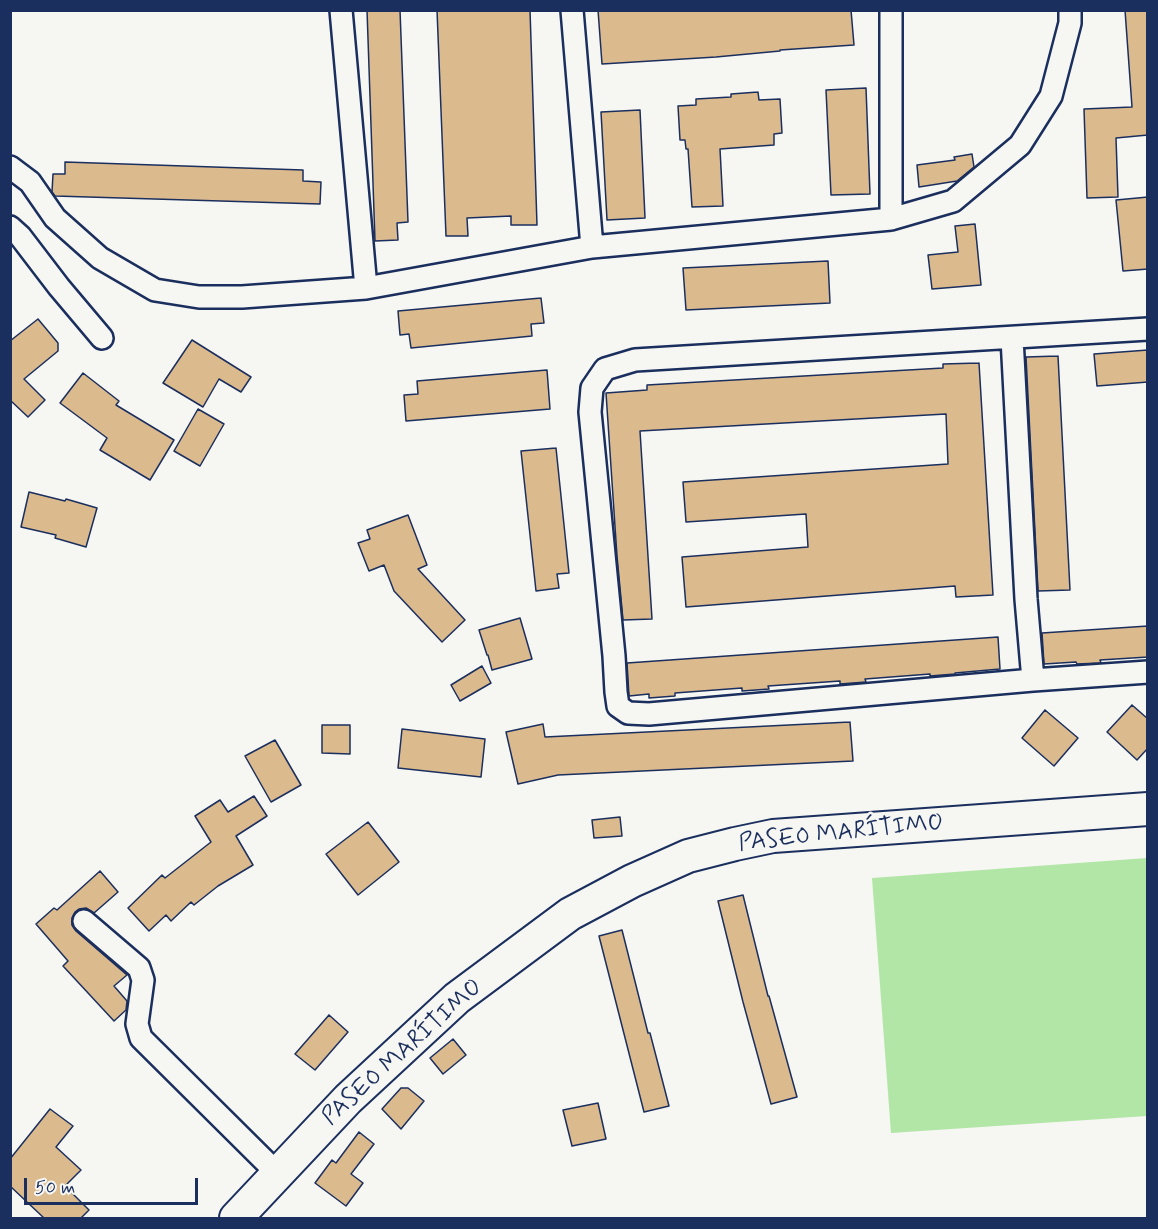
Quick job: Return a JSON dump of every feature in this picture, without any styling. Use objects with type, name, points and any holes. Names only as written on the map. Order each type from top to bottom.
[{"type":"main road","name":"PASEO MARÍTIMO","points":[[236,1218],[348,1099],[457,998],[570,914],[632,881],[688,856],[773,836],[1148,809]]},
{"type":"street","points":[[341,10],[366,288]]},
{"type":"street","points":[[572,10],[592,247]]},
{"type":"street","points":[[891,10],[891,219]]},
{"type":"street","points":[[10,167],[30,182],[55,218],[100,258],[155,290],[199,297],[242,297],[366,288],[592,247],[891,219],[953,201],[1020,145],[1052,96],[1070,23],[1070,10]]},
{"type":"street","points":[[10,227],[20,236],[102,338]]},
{"type":"street","points":[[1148,329],[635,360],[605,369],[592,388],[590,412],[615,656],[616,692],[618,706],[627,713],[649,714],[1148,672]]},
{"type":"street","points":[[1012,338],[1025,587],[1033,680]]},
{"type":"street","points":[[84,921],[139,968],[143,980],[137,1024],[141,1038],[278,1174]]},
{"type":"green space","points":[[1147,858],[1147,1116],[891,1133],[872,878]]},
{"type":"building","points":[[367,10],[400,10],[408,222],[397,223],[398,240],[375,241]]},
{"type":"building","points":[[437,10],[530,10],[537,225],[511,225],[511,216],[467,218],[468,236],[446,236]]},
{"type":"building","points":[[598,10],[851,10],[854,45],[602,64]]},
{"type":"building","points":[[1125,10],[1148,10],[1148,135],[1116,138],[1118,197],[1087,198],[1084,109],[1132,107]]},
{"type":"building","points":[[866,88],[870,194],[831,195],[826,90]]},
{"type":"building","points":[[758,92],[759,100],[780,99],[782,133],[774,134],[774,145],[720,149],[723,206],[692,207],[688,149],[686,149],[685,140],[680,140],[678,106],[696,105],[696,99],[731,97],[731,94]]},
{"type":"building","points":[[640,110],[645,218],[607,220],[601,112]]},
{"type":"building","points":[[972,154],[974,167],[957,181],[919,187],[917,165],[955,160],[954,157]]},
{"type":"building","points":[[65,162],[303,170],[303,181],[321,182],[320,204],[55,196],[52,192],[53,174],[65,174]]},
{"type":"building","points":[[1148,197],[1148,269],[1123,271],[1116,200]]},
{"type":"building","points":[[975,224],[981,285],[932,289],[928,255],[958,252],[955,226]]},
{"type":"building","points":[[828,261],[830,303],[686,310],[683,268]]},
{"type":"building","points":[[541,298],[544,323],[531,324],[532,336],[411,348],[409,334],[400,335],[398,311]]},
{"type":"building","points":[[38,319],[58,343],[58,351],[24,379],[45,400],[28,417],[10,400],[10,341]]},
{"type":"building","points":[[192,340],[251,377],[241,392],[219,379],[203,407],[163,383]]},
{"type":"building","points":[[1148,350],[1148,382],[1097,386],[1094,354]]},
{"type":"building","points":[[1058,356],[1070,590],[1038,591],[1026,357]]},
{"type":"building","points":[[979,363],[993,595],[956,597],[955,586],[686,607],[682,557],[808,547],[806,514],[686,522],[683,482],[948,464],[946,414],[640,431],[652,619],[623,620],[606,393],[647,390],[647,385],[943,368],[943,364]]},
{"type":"building","points":[[547,370],[550,409],[406,421],[404,395],[418,394],[417,381]]},
{"type":"building","points":[[83,373],[119,401],[116,405],[174,440],[150,480],[100,450],[107,438],[60,403]]},
{"type":"building","points":[[198,409],[224,424],[200,466],[174,451]]},
{"type":"building","points":[[556,448],[569,573],[557,574],[559,588],[536,591],[521,451]]},
{"type":"building","points":[[29,492],[97,508],[86,547],[55,538],[56,535],[21,527]]},
{"type":"building","points":[[408,515],[427,565],[418,569],[465,620],[442,642],[394,591],[384,565],[369,571],[358,543],[370,539],[367,530]]},
{"type":"building","points":[[520,618],[532,659],[492,670],[479,630]]},
{"type":"building","points":[[1148,626],[1148,657],[1100,660],[1101,663],[1044,664],[1042,633]]},
{"type":"building","points":[[998,637],[1000,669],[930,676],[930,674],[865,679],[866,682],[840,684],[840,681],[768,686],[769,689],[742,691],[742,688],[675,693],[675,696],[649,698],[649,694],[629,696],[627,663]]},
{"type":"building","points":[[482,666],[491,683],[460,701],[451,685]]},
{"type":"building","points":[[1132,705],[1148,719],[1148,748],[1137,760],[1107,732]]},
{"type":"building","points":[[1045,710],[1078,738],[1054,766],[1022,738]]},
{"type":"building","points":[[850,722],[853,761],[558,775],[518,784],[506,732],[543,724],[545,737]]},
{"type":"building","points":[[322,725],[350,725],[350,754],[322,753]]},
{"type":"building","points":[[402,729],[485,739],[481,777],[398,768]]},
{"type":"building","points":[[275,740],[301,785],[271,802],[245,756]]},
{"type":"building","points":[[254,796],[267,816],[236,836],[253,865],[218,886],[194,905],[191,902],[171,921],[166,915],[149,931],[128,908],[162,875],[165,878],[211,842],[195,816],[220,800],[228,812]]},
{"type":"building","points":[[620,817],[622,836],[594,838],[592,820]]},
{"type":"building","points":[[368,822],[399,862],[358,895],[326,854]]},
{"type":"building","points":[[100,871],[118,892],[94,913],[86,908],[79,909],[72,918],[72,925],[127,975],[114,986],[127,1001],[126,1010],[114,1021],[63,966],[68,961],[36,924],[54,908],[57,910]]},
{"type":"building","points":[[743,895],[768,996],[797,1097],[771,1104],[718,901]]},
{"type":"building","points":[[622,930],[669,1106],[644,1112],[599,936]]},
{"type":"building","points":[[329,1015],[348,1032],[315,1070],[295,1054]]},
{"type":"building","points":[[453,1039],[466,1055],[443,1074],[430,1058]]},
{"type":"building","points":[[401,1088],[408,1088],[424,1101],[401,1129],[382,1109]]},
{"type":"building","points":[[598,1103],[606,1139],[572,1146],[563,1110]]},
{"type":"building","points":[[50,1109],[73,1126],[56,1147],[81,1170],[65,1186],[89,1210],[81,1218],[44,1218],[10,1186],[10,1159]]},
{"type":"building","points":[[359,1132],[374,1144],[351,1174],[363,1183],[346,1206],[315,1183],[332,1160],[336,1163]]}]
